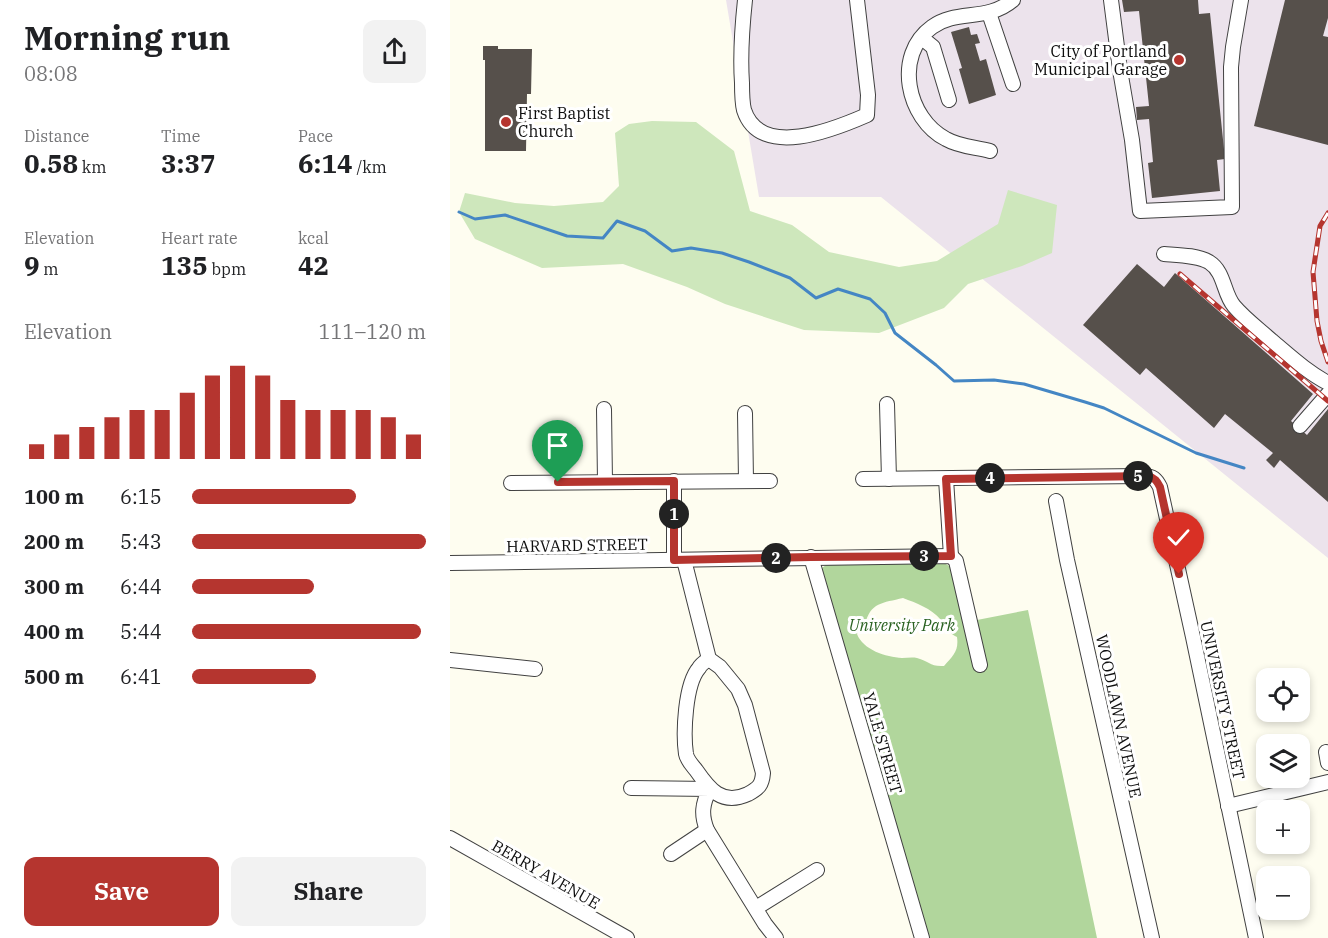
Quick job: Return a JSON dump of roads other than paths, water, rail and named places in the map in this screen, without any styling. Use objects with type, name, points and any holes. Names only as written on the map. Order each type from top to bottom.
[{"type":"street","points":[[745,0],[740,56],[744,110],[752,125],[766,135],[786,138],[825,132],[867,115],[868,95],[857,0]]},
{"type":"street","points":[[990,151],[962,146],[945,139],[931,128],[920,115],[913,99],[909,82],[909,64],[915,45],[930,28],[951,18],[989,13],[1013,0]]},
{"type":"street","points":[[1111,0],[1140,211],[1232,207],[1231,67],[1241,0]]},
{"type":"street","points":[[989,13],[1013,84]]},
{"type":"street","points":[[922,38],[933,47],[949,100]]},
{"type":"street","points":[[1164,254],[1192,257],[1209,262],[1220,274],[1234,306],[1306,369],[1328,383]]},
{"type":"street","points":[[1300,426],[1328,394]]},
{"type":"street","points":[[886,404],[890,479]]},
{"type":"street","points":[[604,409],[605,482]]},
{"type":"street","points":[[745,413],[746,481]]},
{"type":"street","name":"UNIVERSITY STREET","points":[[946,479],[1148,476],[1157,481],[1193,637],[1256,938]]},
{"type":"street","points":[[863,479],[946,479],[951,556],[956,561],[980,665]]},
{"type":"street","points":[[674,481],[679,560],[709,658],[720,667],[738,689],[745,705],[764,773],[762,784],[754,791],[732,799],[720,796],[710,789],[686,757],[687,699],[698,668],[709,658]]},
{"type":"street","points":[[511,483],[770,481]]},
{"type":"street","name":"WOODLAWN AVENUE","points":[[1056,501],[1067,560],[1152,938]]},
{"type":"street","name":"HARVARD STREET","points":[[450,562],[951,556]]},
{"type":"street","name":"YALE STREET","points":[[811,557],[922,938]]},
{"type":"street","points":[[450,660],[535,669]]},
{"type":"street","points":[[1228,806],[1328,782]]},
{"type":"street","points":[[632,788],[710,789]]},
{"type":"street","points":[[710,789],[702,810],[707,830],[776,938]]},
{"type":"street","points":[[671,854],[707,830]]},
{"type":"street","name":"BERRY AVENUE","points":[[450,838],[627,938]]},
{"type":"street","points":[[756,908],[817,870]]},
{"type":"waterway","points":[[459,212],[475,219],[505,215],[567,236],[603,238],[617,221],[645,231],[672,251],[691,248],[722,253],[749,262],[790,278],[816,298],[838,289],[870,299],[885,313],[895,333],[954,381],[994,380],[1024,384],[1085,402],[1104,408],[1196,453],[1244,468]]},
{"type":"railway","points":[[1328,213],[1320,226],[1313,272],[1317,321],[1328,362]]},
{"type":"railway","points":[[1180,274],[1328,401]]},
{"type":"place","name":"City of Portland Municipal Garage","points":[[1179,60]]},
{"type":"place","name":"First Baptist Church","points":[[506,122]]},
{"type":"park label","name":"University Park","points":[[902,625]]}]
